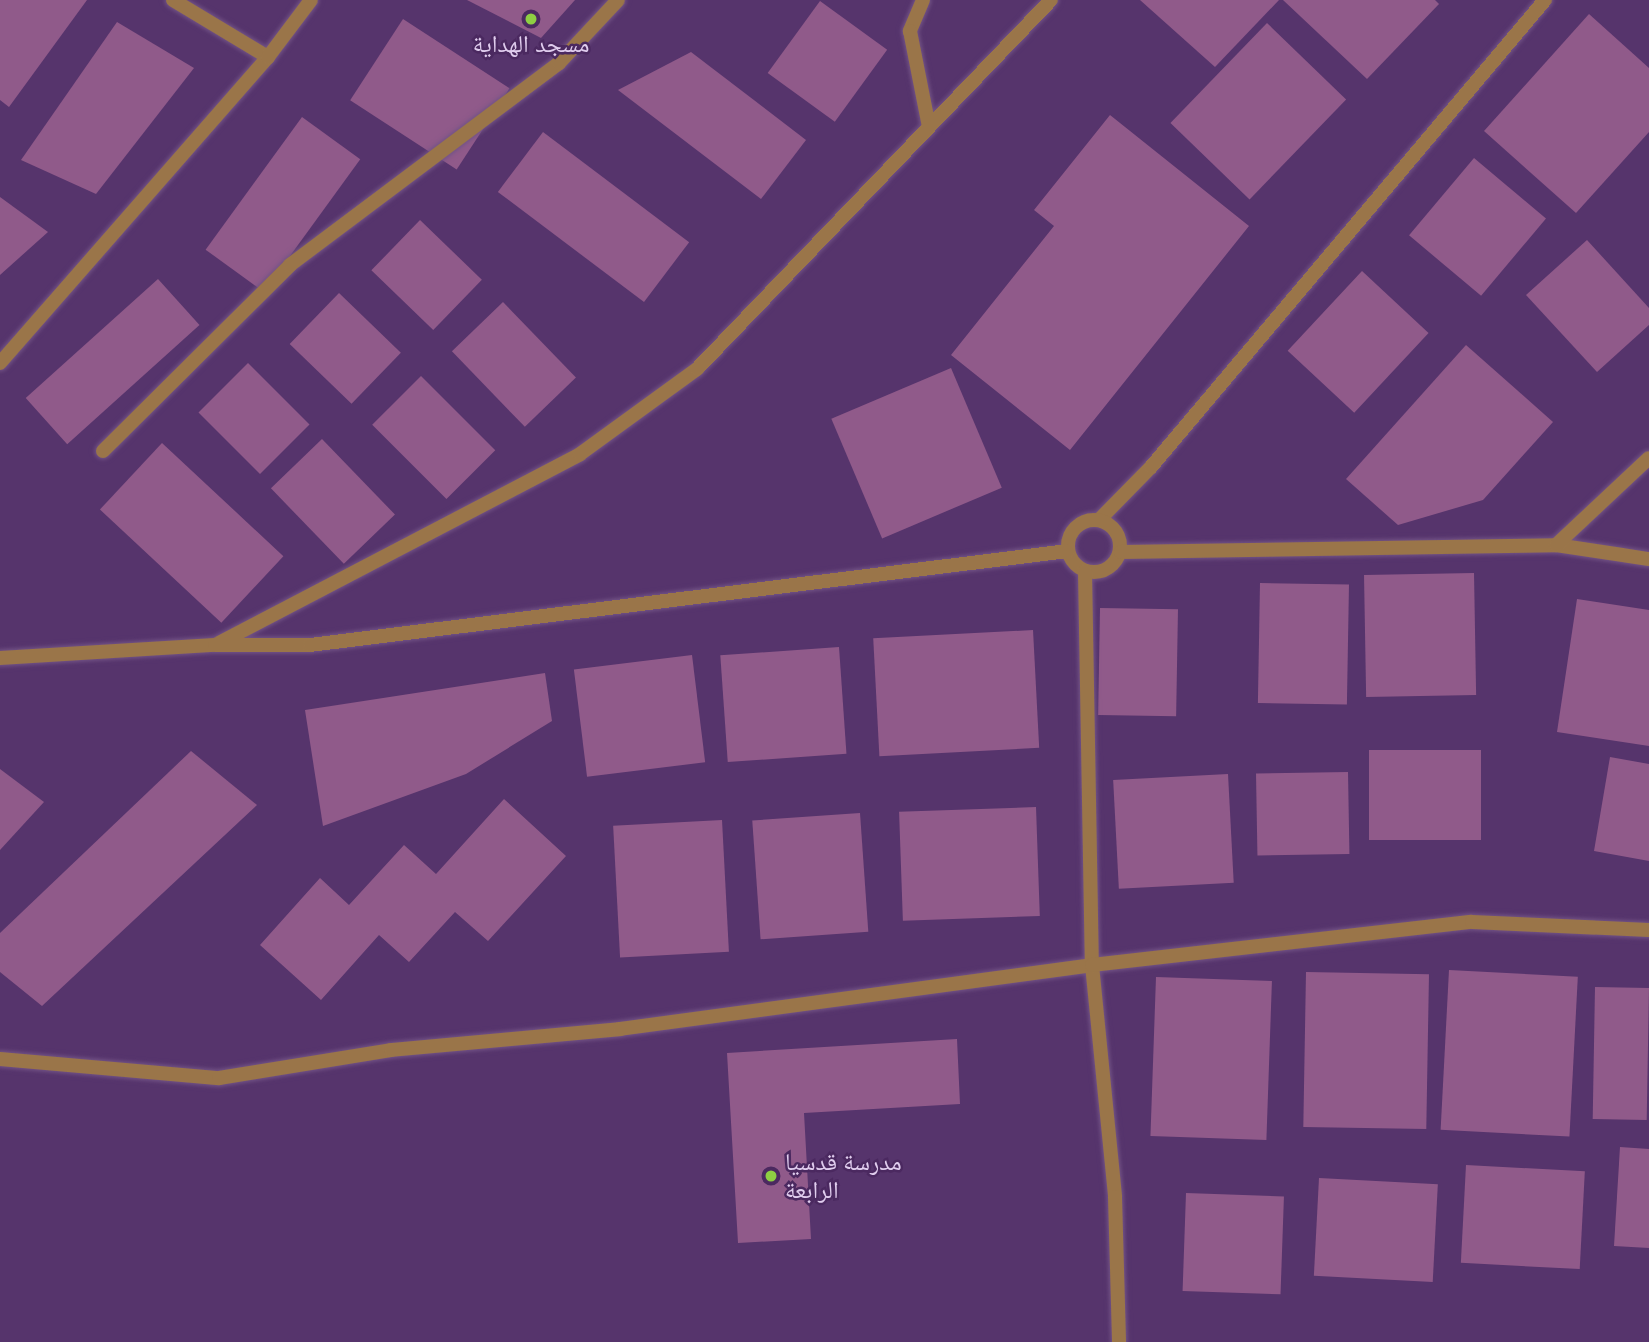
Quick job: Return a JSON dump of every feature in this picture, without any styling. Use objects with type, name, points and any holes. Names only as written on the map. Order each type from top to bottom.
[{"type":"street","points":[[173,0],[268,57]]},
{"type":"street","points":[[0,363],[268,57],[311,0]]},
{"type":"street","points":[[103,451],[290,265],[559,63],[618,0]]},
{"type":"street","points":[[923,0],[910,31],[929,127]]},
{"type":"street","points":[[215,645],[591,447],[697,369],[1051,0]]},
{"type":"street","points":[[1119,1342],[1115,1197],[1092,965],[1085,571],[1068,551],[1070,533],[1083,521],[1100,519],[1151,467],[1545,0]]},
{"type":"street","points":[[1556,545],[1649,458]]},
{"type":"street","points":[[1100,519],[1118,531],[1121,552]]},
{"type":"street","points":[[1085,571],[1107,568],[1121,552],[1556,545],[1649,559]]},
{"type":"street","points":[[0,658],[215,645],[310,645],[1068,551]]},
{"type":"street","points":[[0,1059],[219,1078],[391,1050],[620,1029],[1092,965],[1472,922],[1649,930]]},
{"type":"building","points":[[0,0],[87,0],[9,107],[0,100]]},
{"type":"building","name":"مسجد الهداية","points":[[467,0],[575,0],[541,38]]},
{"type":"building","points":[[1140,0],[1279,0],[1215,67]]},
{"type":"building","points":[[1283,0],[1435,0],[1439,4],[1367,79]]},
{"type":"building","points":[[820,1],[887,50],[835,122],[768,73]]},
{"type":"building","points":[[1589,14],[1649,68],[1649,132],[1576,213],[1484,131]]},
{"type":"building","points":[[403,19],[510,88],[457,170],[350,100]]},
{"type":"building","points":[[117,22],[194,68],[96,194],[21,160]]},
{"type":"building","points":[[1267,23],[1346,99],[1250,199],[1170,123]]},
{"type":"building","points":[[691,52],[806,140],[761,199],[618,90]]},
{"type":"building","points":[[1110,115],[1249,226],[1070,450],[951,355],[1054,226],[1034,210]]},
{"type":"building","points":[[302,117],[360,159],[264,292],[206,250]]},
{"type":"building","points":[[543,132],[689,242],[644,302],[498,192]]},
{"type":"building","points":[[1474,158],[1546,218],[1481,296],[1409,235]]},
{"type":"building","points":[[0,197],[48,232],[0,275]]},
{"type":"building","points":[[420,220],[482,280],[433,330],[371,270]]},
{"type":"building","points":[[1587,240],[1649,308],[1649,325],[1597,372],[1526,295]]},
{"type":"building","points":[[1362,271],[1429,333],[1354,413],[1288,351]]},
{"type":"building","points":[[158,279],[199,325],[67,444],[26,398]]},
{"type":"building","points":[[339,293],[401,353],[352,404],[290,344]]},
{"type":"building","points":[[503,302],[576,378],[525,427],[452,351]]},
{"type":"building","points":[[1466,345],[1553,422],[1483,500],[1398,525],[1346,479]]},
{"type":"building","points":[[248,363],[310,425],[260,474],[199,412]]},
{"type":"building","points":[[951,368],[1002,488],[882,538],[831,419]]},
{"type":"building","points":[[421,376],[495,450],[446,499],[372,425]]},
{"type":"building","points":[[322,439],[395,515],[344,564],[271,488]]},
{"type":"building","points":[[162,443],[283,556],[221,623],[100,510]]},
{"type":"building","points":[[1474,573],[1476,695],[1366,697],[1364,575]]},
{"type":"building","points":[[1260,583],[1349,585],[1347,705],[1258,703]]},
{"type":"building","points":[[1577,599],[1649,610],[1649,746],[1557,732]]},
{"type":"building","points":[[1100,608],[1178,609],[1176,716],[1098,715]]},
{"type":"building","points":[[1033,630],[1039,748],[879,756],[873,638]]},
{"type":"building","points":[[839,647],[846,754],[728,762],[720,655]]},
{"type":"building","points":[[692,655],[705,762],[587,777],[574,670]]},
{"type":"building","points":[[545,673],[552,721],[466,774],[323,826],[305,710]]},
{"type":"building","points":[[1369,750],[1481,750],[1481,840],[1369,840]]},
{"type":"building","points":[[191,751],[257,805],[42,1006],[0,972],[0,933]]},
{"type":"building","points":[[1610,757],[1649,764],[1649,861],[1594,851]]},
{"type":"building","points":[[0,769],[44,802],[0,850]]},
{"type":"building","points":[[1348,772],[1349,854],[1257,856],[1256,774]]},
{"type":"building","points":[[1228,774],[1234,883],[1119,889],[1113,780]]},
{"type":"building","points":[[504,799],[566,856],[488,941],[455,912],[409,962],[379,935],[321,1000],[260,945],[320,878],[349,905],[404,845],[436,874]]},
{"type":"building","points":[[1036,807],[1040,916],[903,921],[899,812]]},
{"type":"building","points":[[860,813],[868,932],[761,939],[752,821]]},
{"type":"building","points":[[722,820],[729,952],[620,958],[613,826]]},
{"type":"building","points":[[1449,970],[1578,977],[1569,1137],[1441,1130]]},
{"type":"building","points":[[1306,972],[1429,974],[1426,1129],[1303,1127]]},
{"type":"building","points":[[1156,977],[1272,981],[1266,1140],[1150,1136]]},
{"type":"building","points":[[1595,987],[1649,988],[1647,1120],[1593,1119]]},
{"type":"building","name":"مدرسة قدسيا الرابعة","points":[[957,1039],[960,1104],[804,1113],[811,1239],[738,1243],[727,1053]]},
{"type":"building","points":[[1620,1147],[1649,1149],[1649,1248],[1614,1246]]},
{"type":"building","points":[[1466,1165],[1585,1171],[1580,1269],[1461,1263]]},
{"type":"building","points":[[1319,1178],[1438,1184],[1433,1282],[1314,1276]]},
{"type":"building","points":[[1186,1193],[1284,1196],[1281,1294],[1183,1291]]},
{"type":"place","name":"مسجد الهداية","points":[[531,19]]},
{"type":"place","name":"مدرسة قدسيا الرابعة","points":[[771,1176]]}]
